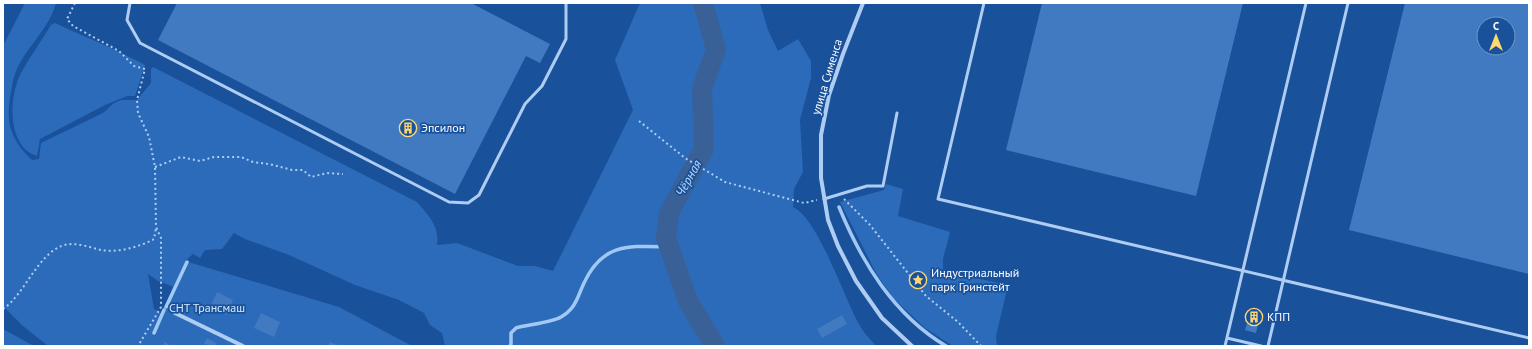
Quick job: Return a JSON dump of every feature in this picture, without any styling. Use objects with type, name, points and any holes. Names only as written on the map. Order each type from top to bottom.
[{"type":"street","name":"улица Сименса","points":[[863,3],[832,88],[821,135],[821,178],[828,220],[838,246],[856,281],[882,318],[912,346]]},
{"type":"street","points":[[175,313],[243,346]]},
{"type":"lane","points":[[130,3],[127,20],[140,43],[449,202],[468,203],[480,196],[525,104],[542,86],[566,39],[566,3]]},
{"type":"lane","points":[[984,3],[938,199],[1529,338]]},
{"type":"lane","points":[[1226,346],[1306,3]]},
{"type":"lane","points":[[1268,346],[1282,280],[1348,3]]},
{"type":"lane","points":[[824,199],[867,186],[883,186],[897,113]]},
{"type":"lane","points":[[1227,338],[1260,346]]},
{"type":"path","points":[[3,309],[17,297],[40,263],[56,249],[64,245],[75,244],[110,251],[139,246],[154,239],[156,227],[155,167],[150,137],[138,113],[137,100],[145,69],[134,66],[111,46],[73,26],[67,19],[75,3]]},
{"type":"path","points":[[639,121],[685,158],[725,182],[804,203],[811,202]]},
{"type":"path","points":[[155,167],[181,157],[200,161],[214,157],[241,157],[253,162],[269,164],[292,170],[304,170],[311,177],[327,173],[343,174]]},
{"type":"path","points":[[839,194],[870,225],[926,296],[958,322],[981,346]]},
{"type":"path","points":[[138,346],[161,307],[161,238],[156,227]]},
{"type":"green space","name":"СНТ Трансмаш","points":[[25,3],[56,3],[48,22],[19,65],[14,78],[9,103],[9,121],[14,137],[32,160],[39,159],[41,143],[103,113],[114,103],[121,100],[137,100],[151,83],[151,69],[153,67],[417,202],[435,226],[437,232],[437,245],[457,243],[518,266],[535,266],[553,271],[633,110],[615,60],[640,3],[760,3],[768,30],[778,51],[798,39],[811,61],[811,78],[800,120],[803,172],[794,189],[793,207],[802,214],[812,226],[830,260],[859,324],[876,346],[445,346],[442,333],[430,325],[424,313],[399,300],[355,285],[289,255],[245,239],[234,233],[222,249],[205,250],[200,258],[193,254],[185,261],[339,307],[412,346],[48,346],[23,326],[3,306],[3,46]],"holes":[[[148,274],[158,281],[174,287],[161,313],[154,309]]]},
{"type":"green space","points":[[55,23],[112,48],[145,65],[135,96],[127,96],[105,105],[40,139],[37,156],[26,150],[20,143],[16,134],[12,114],[14,93],[20,75],[27,62],[51,25]]},
{"type":"green space","points":[[886,184],[903,189],[898,216],[950,232],[943,259],[943,271],[1008,285],[996,336],[997,346],[953,346],[925,328],[893,298],[876,273],[840,202],[884,190]]},
{"type":"green space","points":[[3,329],[34,346],[3,346]]},
{"type":"building","name":"Эпсилон","points":[[177,3],[471,3],[550,44],[540,63],[526,56],[455,194],[158,40]]},
{"type":"building","points":[[1042,3],[1243,3],[1196,196],[1006,150]]},
{"type":"building","points":[[1405,3],[1529,3],[1529,274],[1349,230]]},
{"type":"building","points":[[217,292],[233,300],[226,315],[210,307]]},
{"type":"building","name":"КПП","points":[[1251,309],[1261,311],[1256,333],[1245,330]]},
{"type":"building","points":[[261,313],[280,322],[274,337],[254,328]]},
{"type":"building","points":[[842,315],[847,324],[822,338],[817,329]]},
{"type":"building","points":[[207,338],[216,343],[215,346],[204,344]]},
{"type":"building","points":[[165,342],[171,346],[162,346]]},
{"type":"building","points":[[330,342],[339,346],[329,346]]},
{"type":"waterway","name":"Чёрная","points":[[703,3],[716,49],[702,89],[704,149],[669,213],[666,238],[688,301],[715,346]]},
{"type":"waterway","points":[[839,207],[848,228],[869,267],[895,303],[927,333],[946,346]]},
{"type":"waterway","points":[[510,346],[511,333],[516,328],[557,319],[566,314],[576,302],[584,283],[592,270],[600,260],[609,253],[630,247],[669,247]]},
{"type":"waterway","points":[[166,307],[187,262]]},
{"type":"waterway","points":[[154,333],[164,310]]},
{"type":"place","name":"Эпсилон","points":[[408,128]]},
{"type":"place","name":"Индустриальный парк Гринстейт","points":[[918,280]]},
{"type":"place","name":"КПП","points":[[1254,317]]}]
